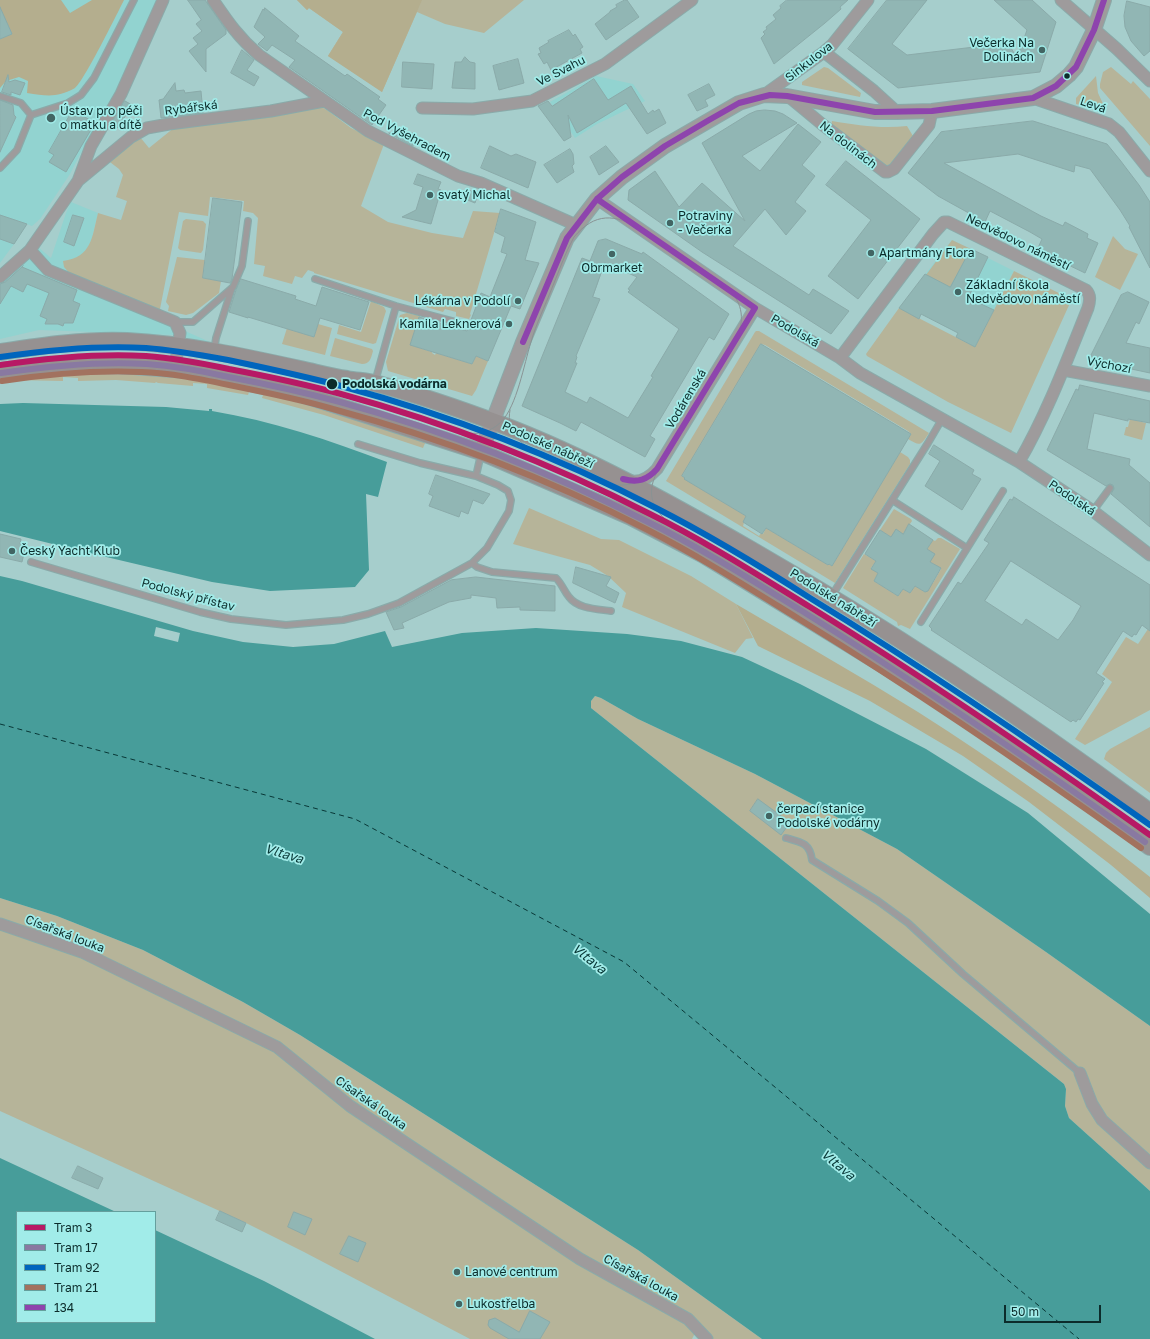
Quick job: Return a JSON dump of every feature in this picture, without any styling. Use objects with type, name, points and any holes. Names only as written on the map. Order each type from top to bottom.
[{"type":"main road","name":"Podolské nábřeží","points":[[0,352],[41,346],[124,341],[214,351],[346,379],[375,383],[493,421],[623,479],[664,500],[812,585],[919,652],[1082,761],[1150,812]]},
{"type":"main road","points":[[0,371],[46,365],[90,364],[175,368],[238,378],[289,390],[482,452],[631,518],[704,555],[905,678],[1059,779],[1150,847]]},
{"type":"street","points":[[0,277],[30,250],[78,181],[91,146],[121,94],[163,0]]},
{"type":"street","name":"Pod Vyšehradem","points":[[213,0],[246,45],[368,131],[458,176],[481,183],[576,225]]},
{"type":"street","name":"Ve Svahu","points":[[422,108],[472,109],[532,101],[605,64],[692,0]]},
{"type":"street","name":"Sinkulova","points":[[597,199],[622,177],[665,146],[739,103],[764,95],[824,52],[832,45],[868,0]]},
{"type":"street","points":[[1061,0],[1117,49],[1150,81]]},
{"type":"street","name":"Na dolinách","points":[[764,95],[787,96],[875,112],[932,110],[1033,98],[1056,86],[1073,72],[1082,57],[1094,30],[1104,0]]},
{"type":"street","points":[[824,52],[874,91],[897,112]]},
{"type":"street","name":"Na dolinách","points":[[787,96],[885,172],[894,169],[929,125],[932,110]]},
{"type":"street","name":"Levá","points":[[1033,98],[1109,124],[1119,132],[1150,171]]},
{"type":"street","name":"Rybářská","points":[[78,181],[131,137],[147,128],[271,111],[324,101]]},
{"type":"street","points":[[482,452],[526,335],[568,238],[576,225],[597,199]]},
{"type":"street","name":"Podolská","points":[[597,199],[755,308],[840,358],[860,373],[1019,462],[1093,511],[1150,555]]},
{"type":"street","name":"Nedvědovo náměstí","points":[[840,358],[941,223],[944,222],[955,225],[1088,292],[1090,299],[1088,308],[1063,370],[1019,462]]},
{"type":"street","points":[[30,250],[48,270],[175,322],[180,333],[175,368]]},
{"type":"street","name":"Vodárenská","points":[[623,479],[635,482],[645,479],[657,469],[755,308]]},
{"type":"street","name":"Výchozí","points":[[1063,370],[1150,386]]},
{"type":"street","name":"Císařská louka","points":[[0,924],[82,952],[277,1047],[350,1106],[580,1259],[688,1319],[707,1339]]},
{"type":"street","points":[[1080,1073],[1092,1104],[1102,1120],[1150,1163]]},
{"type":"lane","points":[[31,114],[68,103],[81,95],[94,78],[134,0]]},
{"type":"lane","points":[[0,96],[21,102],[31,114]]},
{"type":"lane","points":[[0,168],[17,150],[31,114]]},
{"type":"lane","points":[[214,351],[216,338],[233,287],[242,266],[248,221]]},
{"type":"lane","points":[[315,279],[396,306],[460,322]]},
{"type":"lane","points":[[175,322],[193,322],[233,287]]},
{"type":"lane","points":[[375,383],[396,306]]},
{"type":"lane","points":[[836,589],[942,419]]},
{"type":"lane","points":[[358,444],[420,463],[476,476],[482,452]]},
{"type":"lane","name":"Podolský přístav","points":[[31,562],[200,612],[231,619],[286,625],[343,620],[368,614],[399,603],[472,563],[486,548],[509,511],[511,505],[510,495],[508,491],[498,485],[476,476]]},
{"type":"lane","points":[[1093,511],[1110,488]]},
{"type":"lane","points":[[921,622],[1003,491]]},
{"type":"lane","points":[[892,500],[967,548]]},
{"type":"lane","points":[[472,563],[477,568],[492,572],[556,578],[562,584],[567,595],[580,605],[611,611]]},
{"type":"lane","points":[[786,838],[802,842],[811,851],[812,860],[878,901],[908,923],[963,974],[1080,1073]]},
{"type":"shaded area","name":"Ústav pro péči o matku a dítě","points":[[0,0],[158,0],[119,89],[84,147],[70,174],[40,219],[32,226],[27,224],[0,263]]},
{"type":"shaded area","points":[[0,0],[61,0],[70,13],[92,0],[124,0],[85,74],[75,88],[57,95],[40,95],[27,93],[28,81],[19,77],[6,81],[0,88],[0,39],[12,34],[7,23],[0,25]]},
{"type":"shaded area","points":[[297,0],[524,0],[484,33],[445,24],[417,12],[382,92],[328,56],[343,32],[309,8],[307,10]]},
{"type":"shaded area","points":[[297,0],[422,0],[382,92],[328,56],[343,32],[309,8],[307,10]]},
{"type":"shaded area","points":[[824,67],[828,68],[861,93],[860,97],[802,85],[802,82]]},
{"type":"shaded area","points":[[1111,67],[1131,84],[1133,81],[1150,99],[1150,146],[1100,88],[1103,72]]},
{"type":"shaded area","points":[[596,76],[633,84],[645,101],[597,124],[575,138],[550,102]]},
{"type":"shaded area","points":[[1096,76],[1098,93],[1105,108],[1102,111],[1076,104],[1076,98]]},
{"type":"shaded area","points":[[320,106],[351,128],[384,144],[361,206],[388,222],[432,233],[463,238],[473,211],[500,213],[469,319],[456,316],[456,312],[445,309],[443,312],[308,270],[302,278],[295,276],[292,284],[263,276],[265,266],[254,264],[258,218],[253,213],[243,211],[244,201],[210,197],[208,216],[179,212],[160,309],[169,324],[71,275],[64,267],[63,261],[73,259],[80,255],[89,244],[92,238],[98,213],[121,220],[127,201],[116,197],[123,175],[119,169],[106,159],[140,137],[149,148],[175,127]]},
{"type":"shaded area","points":[[832,121],[878,127],[907,126],[913,136],[891,164],[885,166],[831,126]]},
{"type":"shaded area","points":[[71,202],[98,213],[91,243],[83,255],[71,260],[169,324],[210,342],[173,335],[39,330],[0,339],[0,281],[38,247],[51,258]]},
{"type":"shaded area","points":[[186,219],[203,221],[206,224],[203,250],[201,253],[180,250],[178,248],[183,221]]},
{"type":"shaded area","points":[[1113,236],[1125,249],[1138,254],[1120,290],[1095,277]]},
{"type":"shaded area","name":"Základní škola Nedvědovo náměstí","points":[[952,240],[1014,271],[975,347],[956,337],[958,333],[931,319],[921,314],[919,319],[899,308]]},
{"type":"shaded area","points":[[952,240],[971,249],[950,287],[926,275]]},
{"type":"shaded area","points":[[177,257],[205,260],[203,278],[221,281],[219,293],[193,313],[186,315],[168,311],[169,306],[166,302]]},
{"type":"shaded area","points":[[1014,271],[1065,296],[1068,298],[1070,303],[1011,433],[948,402],[867,356],[866,354],[899,308],[975,347]]},
{"type":"shaded area","points":[[371,301],[384,307],[386,311],[376,343],[373,344],[337,334],[339,325],[361,332]]},
{"type":"shaded area","points":[[407,313],[420,316],[411,345],[432,352],[435,355],[436,353],[472,364],[476,356],[488,361],[472,396],[388,371],[386,362],[400,315]]},
{"type":"shaded area","points":[[318,324],[332,328],[325,355],[282,344],[287,328],[314,337]]},
{"type":"shaded area","points":[[756,331],[759,331],[929,433],[920,444],[912,442],[908,439],[911,434],[908,431],[761,344],[682,476],[746,516],[743,526],[759,536],[761,533],[763,534],[766,528],[832,566],[900,452],[908,457],[910,464],[835,583],[666,481]]},
{"type":"shaded area","points":[[335,338],[372,349],[373,351],[370,360],[365,364],[362,364],[330,356]]},
{"type":"shaded area","points":[[57,374],[160,376],[221,384],[350,417],[426,441],[423,448],[324,415],[262,398],[263,395],[249,392],[248,395],[207,388],[207,384],[193,383],[193,386],[116,380],[78,381],[78,378],[63,377],[63,381],[11,380],[2,377]]},
{"type":"shaded area","points":[[1130,419],[1146,423],[1142,440],[1124,435]]},
{"type":"shaded area","points":[[529,508],[601,539],[619,540],[691,576],[736,604],[753,638],[746,639],[735,653],[622,607],[626,593],[608,576],[590,565],[513,544]]},
{"type":"shaded area","points":[[894,509],[912,521],[903,534],[891,537],[880,530]]},
{"type":"shaded area","points":[[938,538],[941,538],[960,549],[910,629],[901,625],[898,626],[897,622],[843,588],[864,554],[876,561],[871,568],[878,573],[874,581],[898,596],[903,589],[910,593],[915,586],[925,592],[933,583],[941,569],[930,562],[927,549],[933,540],[935,541]]},
{"type":"shaded area","points":[[736,604],[918,712],[978,751],[1036,792],[1150,877],[1150,898],[1111,865],[1029,802],[963,756],[870,701],[758,646]]},
{"type":"shaded area","points":[[1148,629],[1150,631],[1150,710],[1085,745],[1075,739],[1112,682],[1102,674],[1126,637],[1138,644]]},
{"type":"shaded area","points":[[595,696],[638,719],[755,774],[897,849],[1150,1026],[1150,1191],[1069,1118],[1065,1106],[1066,1089],[1064,1084],[591,708],[591,701]]},
{"type":"shaded area","points":[[1150,727],[1150,793],[1104,759],[1106,753],[1110,749]]},
{"type":"shaded area","points":[[0,898],[57,916],[143,950],[243,1002],[300,1035],[638,1250],[762,1339],[706,1339],[695,1333],[692,1339],[470,1339],[246,1223],[0,1111]]},
{"type":"water","points":[[23,403],[166,407],[209,411],[209,409],[212,409],[212,411],[256,420],[300,432],[387,462],[378,497],[366,494],[369,570],[355,587],[270,591],[212,582],[0,531],[0,404]]},
{"type":"water","name":"Vltava","points":[[0,576],[22,581],[193,631],[243,642],[293,647],[334,644],[385,631],[392,647],[462,633],[536,628],[627,634],[681,641],[742,657],[800,684],[926,749],[1028,813],[1150,914],[1150,1026],[897,849],[755,774],[638,719],[601,698],[595,696],[591,701],[591,708],[1064,1084],[1066,1089],[1065,1106],[1069,1118],[1150,1191],[1150,1339],[762,1339],[638,1250],[300,1035],[243,1002],[143,950],[57,916],[0,898]]},
{"type":"water","points":[[0,1158],[114,1211],[16,1211],[16,1323],[156,1323],[156,1230],[264,1281],[375,1339],[0,1339]]},
{"type":"pier","points":[[156,627],[180,633],[178,642],[154,636]]},
{"type":"building","points":[[188,0],[205,0],[226,30],[226,34],[206,49],[206,72],[189,51],[198,44],[193,38],[202,31],[196,24],[201,20]]},
{"type":"building","points":[[627,0],[639,17],[606,40],[595,24],[617,7],[616,5]]},
{"type":"building","points":[[787,0],[848,0],[840,7],[841,9],[825,23],[774,64],[761,38],[765,34],[763,32],[767,29],[766,27],[776,19],[773,15]]},
{"type":"building","points":[[887,0],[927,0],[892,44],[907,55],[1008,43],[1017,58],[1027,30],[994,0],[1032,0],[1056,22],[1040,72],[898,88],[848,49]]},
{"type":"building","points":[[1127,1],[1150,7],[1150,51],[1144,56],[1131,41],[1125,27],[1124,16]]},
{"type":"building","points":[[0,7],[12,34],[0,39]]},
{"type":"building","points":[[265,8],[299,36],[295,41],[345,76],[347,74],[380,97],[378,99],[386,105],[372,125],[289,67],[295,60],[272,45],[267,51],[258,44],[265,37],[254,27],[263,9],[264,10]]},
{"type":"building","points":[[569,30],[573,36],[575,34],[583,47],[580,49],[582,53],[551,70],[547,62],[544,64],[538,54],[541,53],[539,48],[549,42],[548,41]]},
{"type":"building","points":[[242,50],[254,60],[247,70],[259,77],[254,86],[231,73]]},
{"type":"building","points":[[465,57],[470,62],[475,63],[475,89],[452,88],[455,62],[461,62]]},
{"type":"building","points":[[518,59],[524,83],[499,90],[493,66]]},
{"type":"building","points":[[403,62],[434,64],[432,89],[402,87]]},
{"type":"building","points":[[8,75],[9,82],[15,80],[25,83],[20,95],[11,92],[11,95],[2,92]]},
{"type":"building","points":[[594,79],[608,100],[631,86],[648,114],[653,110],[654,112],[659,109],[666,123],[647,134],[626,103],[577,133],[568,115],[571,137],[564,141],[538,106],[548,101],[552,106]]},
{"type":"building","points":[[175,83],[176,91],[184,90],[185,93],[201,91],[203,113],[161,118],[159,100],[163,99]]},
{"type":"building","points":[[709,84],[715,95],[705,100],[708,106],[697,111],[688,95]]},
{"type":"building","points":[[0,100],[13,105],[14,115],[16,117],[0,152]]},
{"type":"building","points":[[125,101],[132,105],[118,128],[112,124]]},
{"type":"building","points":[[73,110],[95,123],[66,172],[49,162],[54,155],[49,152]]},
{"type":"building","points":[[765,110],[783,114],[797,123],[742,156],[760,171],[798,124],[821,142],[802,165],[815,176],[795,202],[806,211],[786,235],[765,209],[733,246],[809,295],[813,289],[849,311],[831,334],[702,252],[628,200],[629,190],[655,171],[679,207],[702,183],[745,221],[702,143],[749,114],[756,111]]},
{"type":"building","points":[[1033,121],[1107,144],[1120,160],[1150,202],[1150,268],[1129,227],[1130,226],[1090,169],[1075,165],[1074,172],[1018,154],[944,163],[1041,216],[1063,226],[1065,222],[1088,234],[1087,238],[1098,243],[1085,273],[1037,250],[1042,239],[1030,232],[990,211],[985,222],[938,196],[908,173],[941,132]]},
{"type":"building","points":[[389,133],[413,133],[413,146]]},
{"type":"building","points":[[490,146],[511,156],[516,154],[536,162],[528,188],[481,168]]},
{"type":"building","points":[[606,146],[619,162],[599,175],[590,157]]},
{"type":"building","points":[[570,149],[573,154],[574,164],[572,166],[574,172],[557,183],[544,165]]},
{"type":"building","points":[[846,161],[920,219],[858,299],[828,276],[871,220],[826,185]]},
{"type":"building","name":"svatý Michal","points":[[418,174],[441,182],[438,189],[441,190],[431,224],[402,217],[416,210],[423,187],[414,184]]},
{"type":"building","points":[[469,190],[478,194],[475,203],[465,199]]},
{"type":"building","points":[[213,198],[242,202],[232,279],[230,283],[203,278]]},
{"type":"building","points":[[501,209],[536,222],[525,260],[539,263],[520,309],[511,306],[488,361],[476,356],[472,364],[410,345],[419,317],[467,331],[481,293],[490,297],[507,254],[501,252],[505,237],[495,232]]},
{"type":"building","points":[[0,215],[27,224],[14,244],[0,239]]},
{"type":"building","points":[[73,215],[84,218],[74,246],[64,242]]},
{"type":"building","points":[[606,239],[642,254],[643,252],[729,314],[714,340],[709,337],[650,436],[655,439],[645,457],[581,422],[576,431],[522,406],[582,258],[590,261],[598,241]],"holes":[[[605,263],[637,277],[628,289],[630,290],[628,292],[679,329],[651,376],[653,377],[628,418],[590,397],[587,403],[565,392],[577,363],[575,363],[576,356],[600,299],[593,297]]]},
{"type":"building","name":"Základní škola Nedvědovo náměstí","points":[[971,249],[988,257],[968,298],[994,310],[975,347],[956,337],[958,333],[921,314],[919,319],[899,308],[925,274],[950,287]]},
{"type":"building","points":[[23,266],[22,267],[77,290],[73,301],[80,304],[73,323],[64,323],[63,326],[58,324],[45,324],[47,319],[40,316],[49,293],[27,284],[23,292],[11,286],[0,304],[0,284],[5,282]]},
{"type":"building","points":[[241,279],[296,296],[295,299],[316,306],[322,287],[369,302],[360,330],[320,318],[314,337],[229,312]]},
{"type":"building","points":[[1128,292],[1149,302],[1139,324],[1136,322],[1126,343],[1150,348],[1150,373],[1094,361],[1091,355],[1121,295]]},
{"type":"building","points":[[761,344],[911,434],[832,566],[766,528],[762,534],[743,522],[746,516],[684,479],[685,478],[682,476]]},
{"type":"building","points":[[1080,385],[1150,401],[1150,423],[1128,419],[1128,421],[1094,413],[1087,449],[1130,459],[1129,465],[1150,483],[1150,527],[1111,494],[1114,489],[1113,485],[1110,484],[1106,486],[1047,450],[1076,389],[1078,390]]},
{"type":"building","points":[[934,445],[974,470],[972,474],[981,479],[962,510],[925,486],[940,461],[929,454]]},
{"type":"building","points":[[436,475],[490,494],[483,504],[473,500],[468,514],[461,511],[459,517],[429,506],[433,496],[429,494]]},
{"type":"building","points":[[1014,497],[1150,585],[1150,631],[1142,625],[1136,635],[1134,634],[1132,637],[1123,631],[1096,673],[1105,679],[1102,682],[1104,683],[1080,720],[1078,719],[1076,722],[1073,720],[1071,722],[931,630],[932,629],[929,626],[958,582],[961,584],[989,543],[984,540],[1010,499],[1012,500]],"holes":[[[1011,561],[1081,606],[1073,620],[1058,640],[1026,619],[1022,625],[985,601]]]},
{"type":"building","points":[[909,524],[933,540],[927,549],[935,554],[930,562],[941,568],[928,591],[925,592],[915,586],[910,593],[903,589],[898,596],[874,581],[878,573],[871,569],[876,561],[865,554],[880,530],[891,537],[896,529],[903,534]]},
{"type":"building","name":"Český Yacht Klub","points":[[0,534],[21,539],[20,544],[26,545],[22,562],[0,557]]},
{"type":"building","points":[[576,567],[611,577],[606,586],[619,593],[615,603],[573,583]]},
{"type":"building","points":[[476,577],[555,586],[555,611],[520,610],[520,607],[497,608],[496,598],[471,595],[471,598],[449,602],[402,623],[404,628],[394,630],[386,612],[401,607],[451,580]]},
{"type":"building","name":"čerpací stanice Podolské vodárny","points":[[758,799],[788,821],[786,823],[789,824],[781,835],[750,811]]},
{"type":"building","points":[[78,1166],[103,1178],[98,1189],[72,1178]]},
{"type":"building","points":[[220,1211],[246,1223],[242,1232],[216,1220]]},
{"type":"building","points":[[294,1212],[312,1219],[305,1235],[288,1227]]},
{"type":"building","points":[[349,1236],[366,1243],[358,1262],[340,1254]]},
{"type":"building","points":[[530,1311],[550,1322],[540,1339],[509,1339],[490,1328],[488,1325],[489,1320],[495,1318],[519,1332]]},
{"type":"ferry route","points":[[0,724],[355,819],[624,962],[1079,1339]]},
{"type":"tram line","points":[[455,430],[468,433],[485,432],[495,427],[507,415],[516,395],[535,328],[574,237],[590,223],[598,220],[606,218],[623,220],[641,229],[730,291],[738,303],[741,323],[740,330],[734,343],[657,469],[646,478],[633,484],[619,485],[604,483]]},
{"type":"tram line","name":"92","points":[[0,357],[54,350],[109,347],[156,349],[208,356],[299,375],[381,397],[502,438],[618,489],[695,529],[753,563],[939,680],[1150,825]]},
{"type":"tram line","name":"3","points":[[0,365],[54,358],[109,355],[177,359],[257,374],[341,394],[381,405],[498,446],[575,478],[613,496],[671,524],[711,547],[854,634],[940,690],[1150,835]]},
{"type":"tram line","name":"17","points":[[1,373],[55,366],[110,363],[147,364],[198,371],[257,382],[380,413],[497,454],[573,486],[668,532],[707,553],[802,611],[932,695],[1061,782],[1145,842]]},
{"type":"tram line","name":"21","points":[[2,381],[37,376],[88,372],[152,373],[174,375],[255,390],[320,405],[373,420],[453,446],[532,476],[609,510],[685,550],[743,584],[843,646],[929,702],[1014,759],[1141,848]]},
{"type":"tram line","points":[[510,410],[510,425],[515,436],[525,445],[538,453]]},
{"type":"tram line","points":[[657,472],[653,481],[652,489],[654,504],[662,516],[676,528]]},
{"type":"transit line","name":"134","points":[[523,342],[567,238],[597,199],[622,177],[665,146],[709,120],[739,103],[770,95],[787,96],[875,112],[932,111],[1033,98],[1056,86],[1076,67],[1094,30],[1104,0]]},
{"type":"transit line","name":"134","points":[[597,199],[755,308],[657,469],[650,476],[642,480],[633,481],[623,479]]},
{"type":"place","name":"Večerka Na Dolinách","points":[[1042,50]]},
{"type":"place","name":"Ústav pro péči o matku a dítě","points":[[51,118]]},
{"type":"place","name":"svatý Michal","points":[[430,195]]},
{"type":"place","name":"Potraviny - Večerka","points":[[670,223]]},
{"type":"place","name":"Apartmány Flora","points":[[871,253]]},
{"type":"place","name":"Obrmarket","points":[[612,254]]},
{"type":"place","name":"Základní škola Nedvědovo náměstí","points":[[958,292]]},
{"type":"place","name":"Lékárna v Podolí","points":[[518,301]]},
{"type":"place","name":"Kamila Leknerová","points":[[509,324]]},
{"type":"place","name":"Podolská vodárna","points":[[332,384]]},
{"type":"place","name":"Český Yacht Klub","points":[[12,551]]},
{"type":"place","name":"čerpací stanice Podolské vodárny","points":[[769,816]]},
{"type":"place","name":"Lanové centrum","points":[[457,1272]]},
{"type":"place","name":"Lukostřelba","points":[[459,1304]]}]
